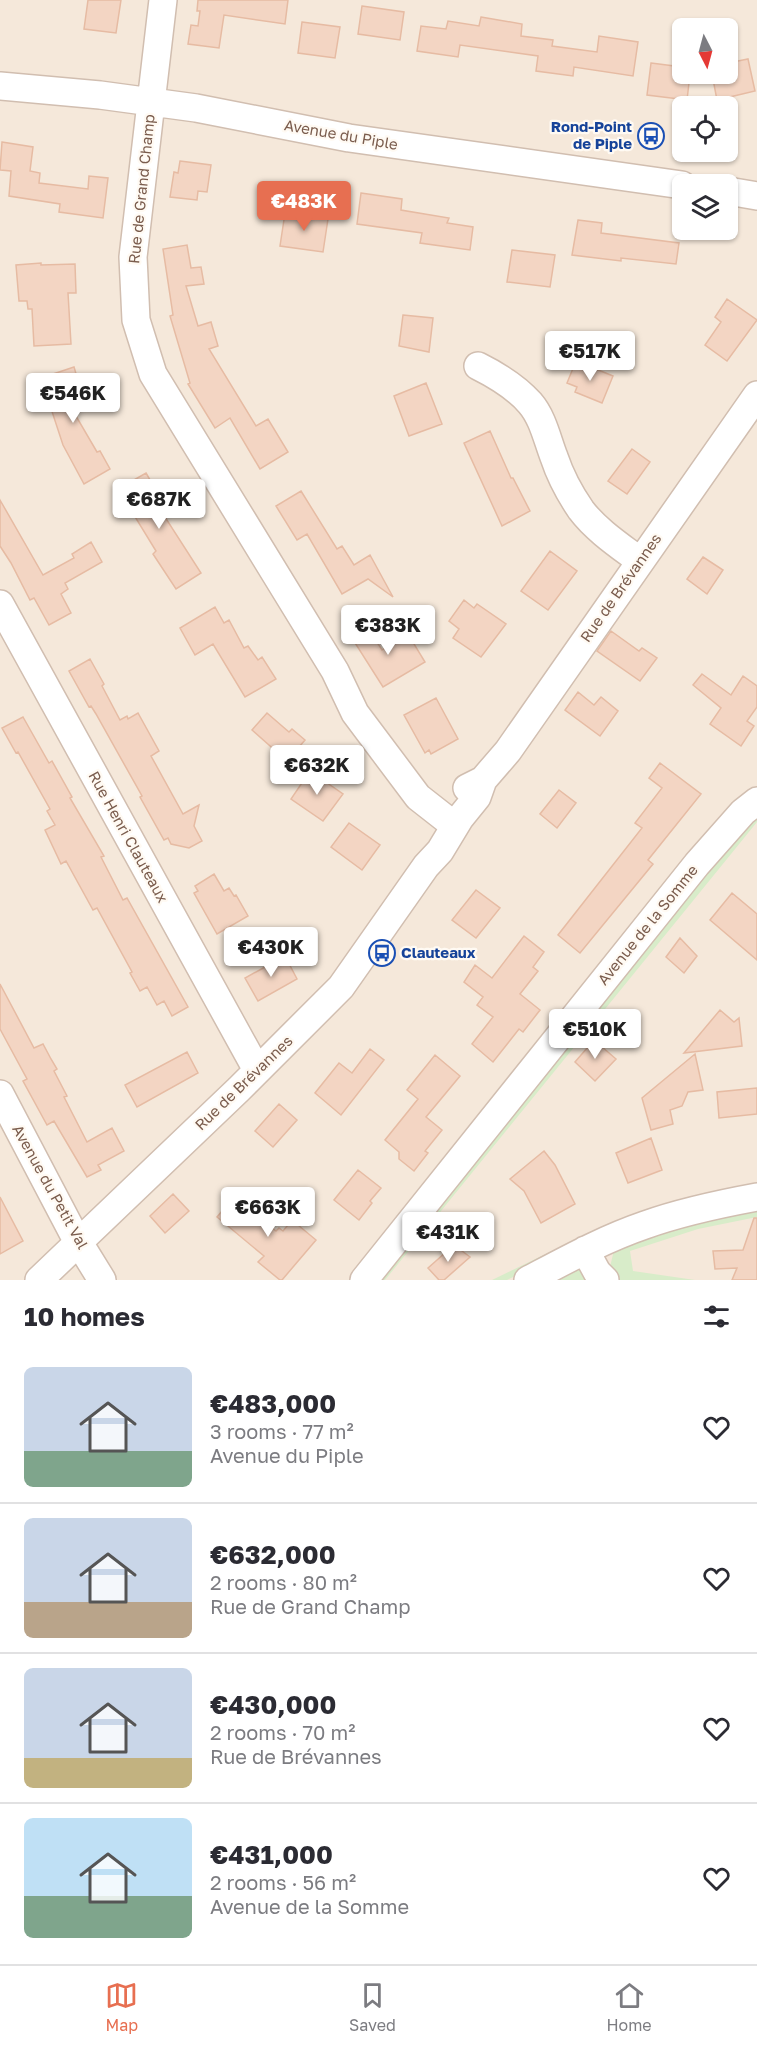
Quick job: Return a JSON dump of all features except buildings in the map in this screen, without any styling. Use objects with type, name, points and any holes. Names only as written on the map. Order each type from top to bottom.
[{"type":"street","name":"Rue de Grand Champ","points":[[163,0],[133,257],[136,320],[153,375],[335,671],[355,713],[418,798],[449,822]]},
{"type":"street","name":"Avenue du Piple","points":[[0,86],[100,95],[196,108],[349,138],[672,184]]},
{"type":"street","points":[[738,192],[757,195]]},
{"type":"street","points":[[478,366],[497,376],[531,403],[545,429],[565,484],[582,511],[613,541],[640,561]]},
{"type":"street","name":"Rue de Brévannes","points":[[39,1280],[341,987],[426,866],[431,839],[449,822],[446,809],[464,790],[483,780],[508,751],[757,395]]},
{"type":"street","name":"Rue Henri Clauteaux","points":[[0,604],[257,1071]]},
{"type":"street","name":"Avenue de la Somme","points":[[364,1280],[697,864],[743,812],[757,801]]},
{"type":"street","name":"Avenue du Petit Val","points":[[0,1094],[79,1242],[102,1280]]},
{"type":"street","points":[[528,1280],[644,1225],[709,1206],[757,1197]]},
{"type":"street","points":[[585,1251],[597,1272],[605,1280]]},
{"type":"shaded area","points":[[0,0],[757,0],[757,1280],[0,1280]]},
{"type":"green space","points":[[757,816],[757,822],[385,1280],[377,1280],[725,849]]},
{"type":"green space","points":[[757,1211],[757,1217],[698,1229],[630,1251],[633,1271],[695,1280],[617,1280],[610,1267],[614,1250],[707,1220]]},
{"type":"green space","points":[[556,1249],[559,1254],[507,1280],[492,1280]]},
{"type":"green space","points":[[586,1265],[594,1280],[555,1280]]},
{"type":"place","name":"Rond-Point de Piple","points":[[651,136]]},
{"type":"place","name":"Clauteaux","points":[[382,953]]}]
